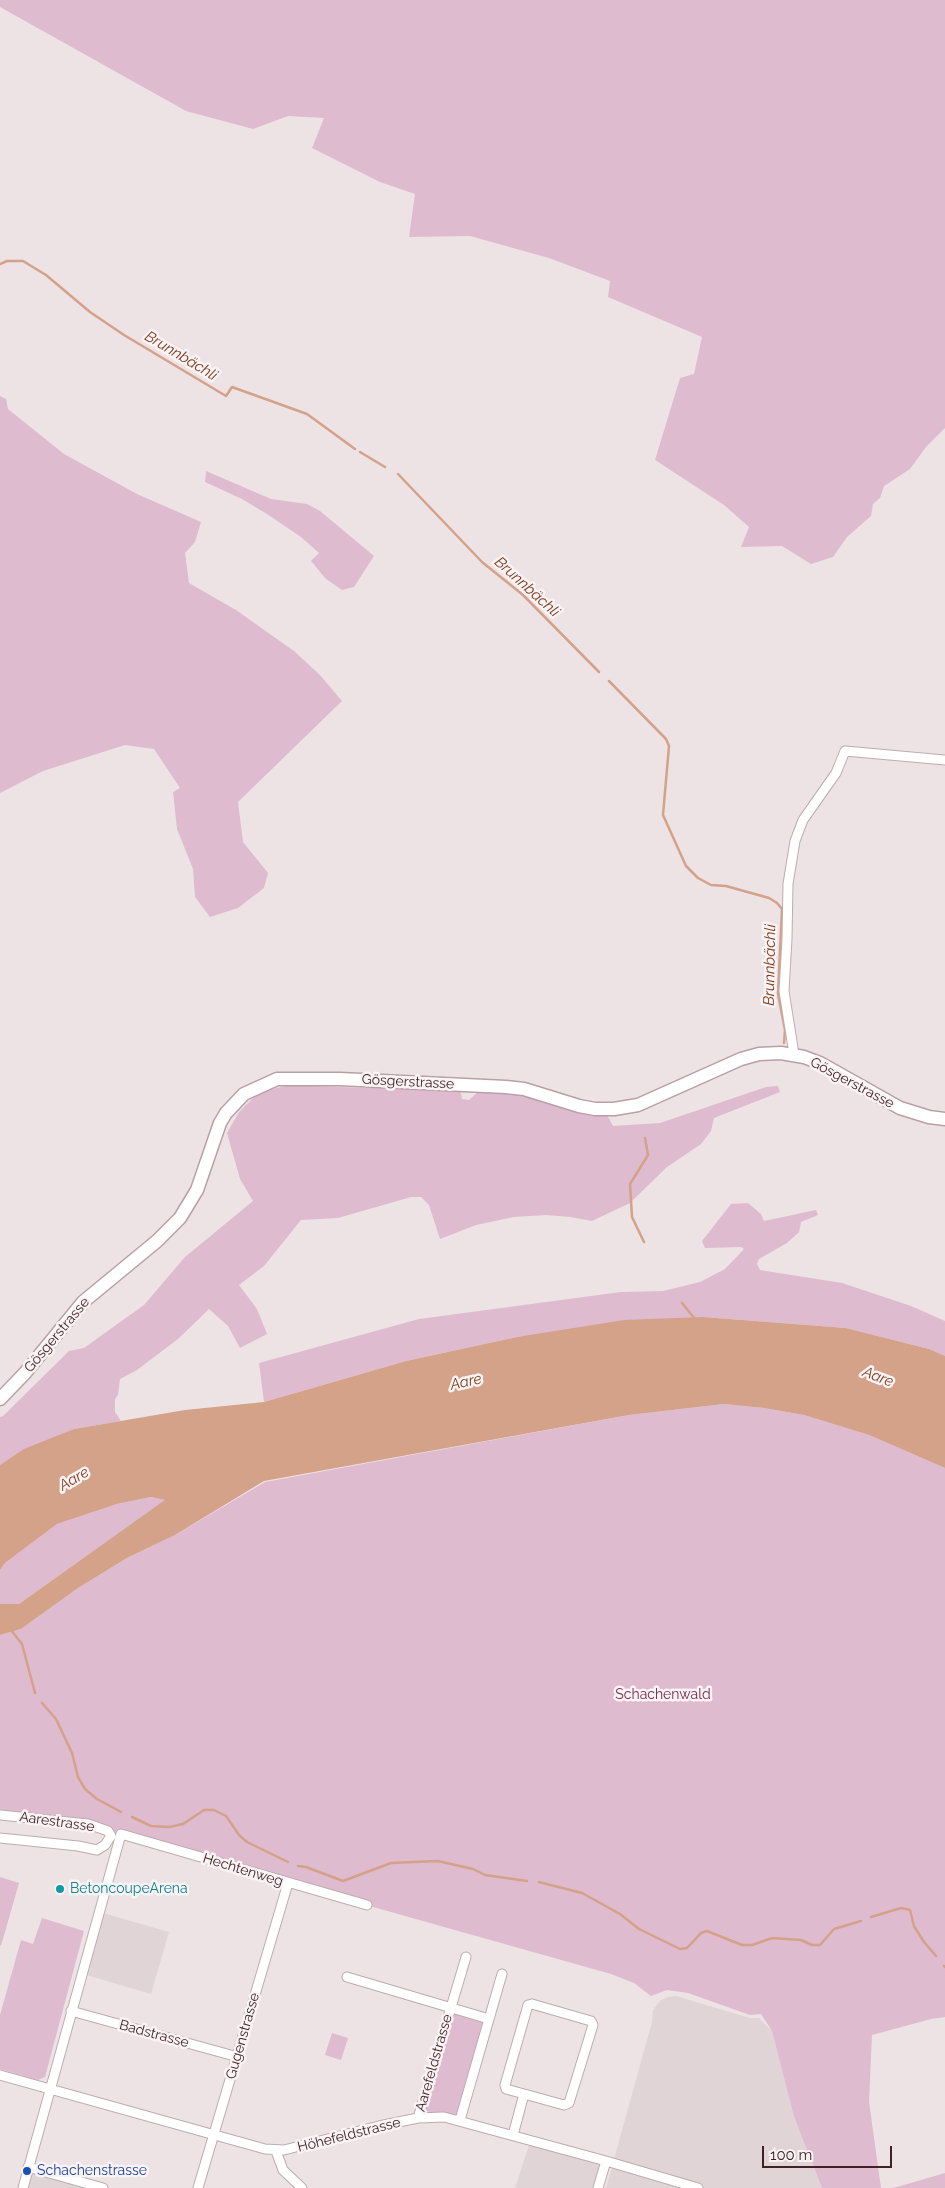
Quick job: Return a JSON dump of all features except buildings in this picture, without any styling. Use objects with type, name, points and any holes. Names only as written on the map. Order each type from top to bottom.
[{"type":"main road","name":"Gösgerstrasse","points":[[0,1399],[25,1373],[83,1302],[157,1241],[180,1218],[198,1190],[220,1123],[231,1107],[244,1094],[277,1079],[480,1085],[524,1089],[579,1106],[595,1109],[614,1109],[638,1105],[741,1059],[768,1053],[794,1054],[820,1063],[900,1108],[929,1117],[945,1119]]},
{"type":"street","points":[[794,1054],[784,991],[787,892],[795,841],[803,820],[836,773],[846,751],[945,760]]},
{"type":"street","name":"Aarestrasse","points":[[0,1815],[88,1824],[108,1830],[111,1836],[105,1846],[98,1850],[78,1846],[0,1838]]},
{"type":"street","name":"Hechtenweg","points":[[71,2011],[120,1834],[366,1905]]},
{"type":"street","name":"Gugenstrasse","points":[[198,2188],[288,1884]]},
{"type":"street","name":"Aarefeldstrasse","points":[[418,2118],[466,1957]]},
{"type":"street","points":[[460,2120],[502,1974]]},
{"type":"street","name":"Aarefeldstrasse","points":[[347,1977],[489,2019]]},
{"type":"street","points":[[532,2004],[591,2021],[593,2025],[569,2103],[564,2105],[524,2094],[506,2089],[505,2085],[528,2005],[532,2004]]},
{"type":"street","points":[[22,2188],[71,2011]]},
{"type":"street","name":"Badstrasse","points":[[71,2011],[238,2057]]},
{"type":"street","name":"Höhefeldstrasse","points":[[0,2075],[276,2151],[418,2118],[444,2117],[698,2188]]},
{"type":"street","points":[[513,2135],[524,2094]]},
{"type":"street","points":[[276,2151],[283,2170],[302,2188]]},
{"type":"street","points":[[598,2188],[606,2161]]},
{"type":"street","points":[[28,2167],[103,2188]]},
{"type":"shaded area","points":[[103,1913],[169,1932],[151,1994],[83,1974]]},
{"type":"shaded area","points":[[676,1996],[750,2018],[759,2018],[772,2031],[794,2117],[822,2188],[606,2188],[652,2022],[653,2010],[661,2000]]},
{"type":"shaded area","points":[[529,2145],[600,2164],[593,2188],[515,2188]]},
{"type":"shaded area","points":[[32,2171],[83,2188],[27,2188]]},
{"type":"green space","points":[[0,0],[945,0],[945,428],[926,447],[910,469],[884,486],[880,498],[873,504],[871,516],[847,537],[833,557],[811,564],[782,546],[741,547],[749,527],[724,505],[655,460],[680,378],[694,374],[702,337],[608,297],[610,281],[549,258],[470,236],[409,237],[415,194],[380,182],[312,148],[324,118],[288,116],[253,129],[186,111],[0,7]]},
{"type":"green space","points":[[0,396],[6,399],[8,409],[64,454],[137,494],[201,522],[195,542],[185,553],[189,583],[236,610],[294,651],[320,675],[342,701],[238,802],[243,842],[268,873],[264,888],[238,908],[210,917],[195,897],[193,869],[177,829],[173,792],[180,788],[154,749],[125,745],[43,771],[0,793]]},
{"type":"green space","points":[[206,471],[271,499],[307,504],[320,511],[374,556],[354,587],[342,590],[326,579],[311,561],[319,553],[301,537],[242,499],[205,482]]},
{"type":"green space","points":[[291,1085],[365,1088],[389,1086],[460,1088],[462,1099],[469,1100],[481,1089],[510,1092],[607,1115],[613,1126],[660,1123],[766,1087],[778,1086],[780,1092],[714,1118],[711,1131],[701,1144],[667,1167],[630,1203],[592,1221],[546,1215],[514,1217],[476,1225],[440,1239],[429,1205],[421,1197],[411,1197],[338,1218],[301,1220],[264,1266],[239,1285],[257,1309],[267,1334],[240,1348],[228,1326],[209,1309],[178,1339],[137,1370],[120,1379],[118,1395],[115,1399],[115,1412],[121,1421],[74,1429],[0,1465],[0,1417],[69,1351],[84,1348],[144,1305],[185,1257],[253,1201],[240,1179],[227,1133],[239,1112],[254,1097],[271,1089]]},
{"type":"green space","points":[[748,1203],[761,1214],[764,1221],[816,1210],[818,1215],[801,1222],[799,1232],[787,1243],[759,1259],[757,1264],[760,1270],[842,1283],[911,1306],[945,1321],[945,1356],[929,1349],[846,1328],[703,1317],[517,1337],[406,1361],[264,1402],[259,1363],[419,1319],[621,1292],[663,1291],[700,1282],[725,1269],[744,1249],[741,1247],[705,1248],[702,1241],[731,1204]]},
{"type":"green space","name":"Schachenwald","points":[[724,1404],[804,1415],[869,1435],[945,1468],[945,2017],[872,2035],[869,2102],[881,2188],[822,2188],[794,2117],[772,2031],[761,2014],[750,2015],[688,1993],[667,1990],[651,1996],[634,1983],[611,1974],[288,1883],[88,1824],[0,1815],[0,1635],[21,1629],[78,1588],[127,1558],[175,1535],[265,1482],[629,1415]]},
{"type":"green space","points":[[151,1497],[166,1500],[19,1604],[0,1604],[0,1570],[5,1563],[57,1524],[117,1504]]},
{"type":"green space","points":[[0,1877],[19,1883],[1,1946],[0,1945]]},
{"type":"green space","points":[[42,1918],[84,1931],[45,2077],[38,2080],[0,2069],[0,2015],[21,1940],[33,1944]]},
{"type":"green space","points":[[452,2011],[483,2021],[459,2115],[423,2111]]},
{"type":"green space","points":[[332,2033],[348,2038],[341,2060],[325,2055]]},
{"type":"green space","points":[[945,2173],[945,2188],[891,2188],[897,2187]]},
{"type":"water","name":"Aare","points":[[703,1317],[846,1328],[929,1349],[945,1356],[945,1468],[869,1435],[804,1415],[764,1408],[724,1404],[629,1415],[264,1481],[175,1535],[127,1558],[78,1588],[21,1629],[0,1635],[0,1604],[19,1604],[165,1500],[151,1497],[117,1504],[57,1524],[5,1563],[0,1570],[0,1465],[24,1449],[74,1429],[185,1410],[264,1402],[406,1361],[517,1337],[624,1320]]},
{"type":"waterway","name":"Brunnbächli","points":[[0,264],[7,261],[23,261],[46,275],[90,312],[124,335],[226,396],[232,387],[307,414],[355,449]]},
{"type":"waterway","name":"Brunnbächli","points":[[360,452],[385,467]]},
{"type":"waterway","name":"Brunnbächli","points":[[398,474],[482,562],[523,595],[599,672]]},
{"type":"waterway","name":"Brunnbächli","points":[[609,681],[666,739],[669,746],[663,815],[686,866],[698,878],[711,885],[726,886],[769,898],[782,909],[778,994],[785,1030],[784,1043]]},
{"type":"waterway","name":"Brunnbächli","points":[[644,1242],[632,1217],[630,1184],[648,1155],[645,1138]]},
{"type":"waterway","points":[[682,1303],[695,1319]]},
{"type":"waterway","points":[[11,1630],[22,1644],[35,1693]]},
{"type":"waterway","points":[[42,1703],[56,1719],[72,1753],[78,1777],[85,1789],[97,1799],[121,1812]]},
{"type":"waterway","points":[[132,1817],[151,1826],[169,1827],[183,1824],[204,1810],[214,1810],[226,1816],[239,1835],[247,1842],[288,1862]]},
{"type":"waterway","points":[[298,1866],[306,1867],[343,1881],[391,1863],[438,1861],[473,1869],[485,1875],[527,1881]]},
{"type":"waterway","points":[[539,1882],[582,1893],[620,1914],[639,1929],[680,1949],[687,1948],[701,1933],[707,1931],[742,1945],[752,1945],[772,1938],[801,1940],[812,1945],[820,1945],[834,1929],[861,1921]]},
{"type":"waterway","points":[[871,1917],[901,1908],[910,1910],[914,1926],[936,1956]]},
{"type":"place","name":"BetoncoupeArena","points":[[60,1889]]},
{"type":"place","name":"Schachenstrasse","points":[[27,2171]]}]
